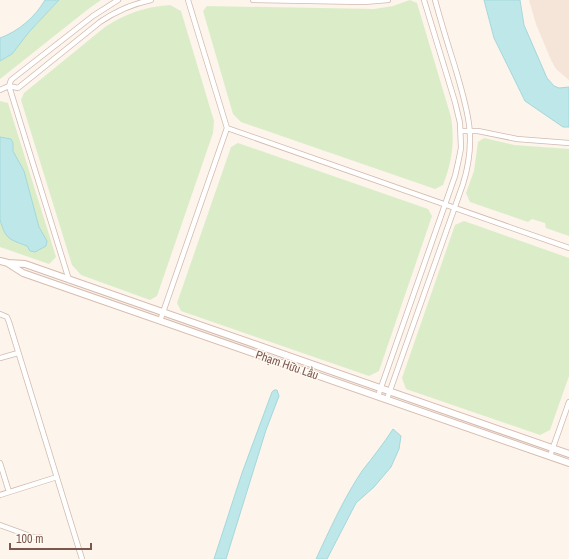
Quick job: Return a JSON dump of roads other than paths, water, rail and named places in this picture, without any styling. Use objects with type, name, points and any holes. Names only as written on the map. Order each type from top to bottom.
[{"type":"main road","name":"Phạm Hữu Lầu","points":[[0,261],[25,264],[569,454]]},
{"type":"main road","name":"Phạm Hữu Lầu","points":[[8,263],[23,273],[569,463]]},
{"type":"street","points":[[69,280],[10,86],[11,80],[102,9],[118,0]]},
{"type":"street","points":[[0,90],[10,86],[18,88],[112,14],[133,4],[151,0]]},
{"type":"street","points":[[160,321],[227,128],[188,0]]},
{"type":"street","points":[[253,0],[364,2],[388,0]]},
{"type":"street","points":[[378,396],[445,204],[458,162],[461,131],[457,109],[424,0]]},
{"type":"street","points":[[387,399],[454,208],[467,167],[470,151],[470,131],[465,100],[435,0]]},
{"type":"street","points":[[227,128],[569,248]]},
{"type":"street","points":[[461,131],[486,132],[509,138],[569,143]]},
{"type":"street","points":[[0,314],[7,317],[82,559]]},
{"type":"street","points":[[0,358],[18,353]]},
{"type":"street","points":[[550,456],[569,402]]},
{"type":"street","points":[[0,463],[9,492]]},
{"type":"street","points":[[0,495],[57,477]]},
{"type":"street","points":[[0,525],[33,537],[40,537]]},
{"type":"water","points":[[45,0],[59,0],[29,32],[12,54],[0,61],[0,38],[14,32],[26,23]]},
{"type":"water","points":[[484,0],[520,0],[524,25],[547,78],[554,86],[559,88],[569,87],[569,127],[563,127],[525,101],[494,38]]},
{"type":"water","points":[[0,137],[11,139],[13,143],[13,151],[24,171],[39,227],[47,241],[46,246],[35,252],[30,251],[27,246],[9,238],[4,232],[0,220]]},
{"type":"water","points":[[274,390],[277,390],[279,396],[266,430],[226,559],[214,559],[242,473]]},
{"type":"water","points":[[393,429],[401,436],[399,449],[391,467],[374,487],[356,503],[327,559],[316,559],[355,481]]}]
